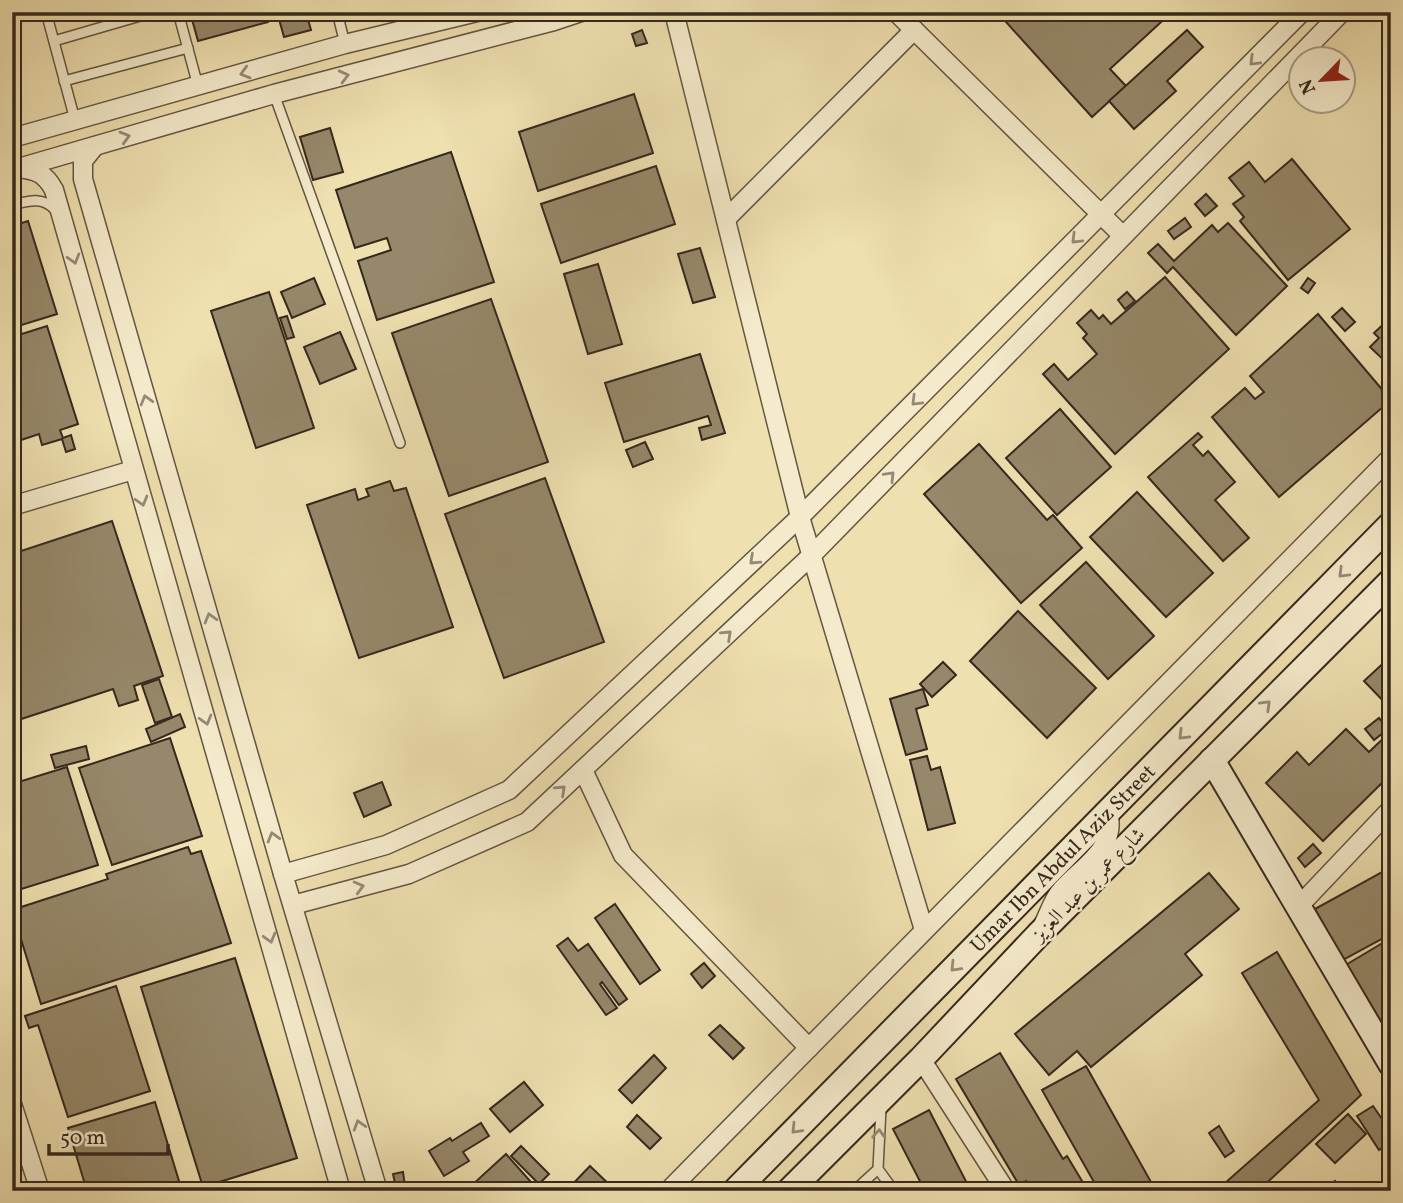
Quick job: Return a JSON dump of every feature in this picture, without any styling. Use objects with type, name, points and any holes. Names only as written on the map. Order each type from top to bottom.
[{"type":"main road","name":"Umar Ibn Abdul Aziz Street","points":[[735,1191],[1391,524]]},
{"type":"main road","name":"شارع عمر بن عبد العزيز","points":[[797,1186],[1038,935],[1391,581]]},
{"type":"main road","points":[[1212,760],[1391,1064]]},
{"type":"street","points":[[12,138],[345,44],[477,12]]},
{"type":"street","points":[[15,169],[274,94],[581,12]]},
{"type":"street","points":[[674,12],[800,517],[924,930]]},
{"type":"street","points":[[896,12],[1123,236]]},
{"type":"street","points":[[283,874],[386,845],[509,790],[800,517],[1302,12]]},
{"type":"street","points":[[293,905],[410,874],[527,822],[812,555],[1342,12]]},
{"type":"street","points":[[726,219],[914,30]]},
{"type":"street","points":[[95,146],[83,162],[83,179],[283,874],[378,1191]]},
{"type":"street","points":[[15,169],[35,169],[49,181],[63,223],[341,1191]]},
{"type":"street","points":[[668,1191],[1391,457]]},
{"type":"street","points":[[12,506],[133,470]]},
{"type":"street","points":[[583,770],[624,855],[809,1048]]},
{"type":"street","points":[[1298,907],[1391,809]]},
{"type":"street","points":[[1038,935],[1058,894],[1103,848],[1112,826],[1108,812]]},
{"type":"street","points":[[921,1059],[1006,1191]]},
{"type":"street","points":[[12,1104],[40,1191]]},
{"type":"lane","points":[[46,12],[75,120]]},
{"type":"lane","points":[[54,41],[154,12]]},
{"type":"lane","points":[[178,12],[198,86]]},
{"type":"lane","points":[[337,12],[345,44]]},
{"type":"lane","points":[[64,81],[188,48]]},
{"type":"lane","points":[[274,94],[400,443]]},
{"type":"lane","points":[[12,205],[35,200],[44,201],[55,210],[63,223]]},
{"type":"lane","points":[[881,1100],[878,1169],[894,1191]]},
{"type":"lane","points":[[854,1191],[878,1169]]},
{"type":"building","points":[[190,12],[267,12],[268,22],[198,41]]},
{"type":"building","points":[[277,12],[306,12],[311,30],[284,37]]},
{"type":"building","points":[[997,12],[1172,12],[1110,69],[1126,86],[1092,117]]},
{"type":"building","points":[[642,30],[647,43],[636,46],[632,34]]},
{"type":"building","points":[[1187,30],[1203,47],[1167,81],[1176,91],[1134,129],[1109,101]]},
{"type":"building","points":[[634,94],[653,153],[538,191],[519,132]]},
{"type":"building","points":[[330,128],[343,172],[313,180],[300,137]]},
{"type":"building","points":[[451,152],[494,282],[377,320],[358,261],[391,250],[387,238],[355,248],[336,190]]},
{"type":"building","points":[[1292,159],[1350,229],[1288,280],[1240,221],[1244,217],[1233,204],[1244,196],[1229,178],[1249,162],[1265,182]]},
{"type":"building","points":[[656,166],[675,224],[561,263],[541,204]]},
{"type":"building","points":[[1206,194],[1217,206],[1205,216],[1195,204]]},
{"type":"building","points":[[1185,218],[1191,227],[1174,239],[1168,231]]},
{"type":"building","points":[[28,221],[57,314],[12,328],[12,226]]},
{"type":"building","points":[[1228,223],[1287,286],[1236,335],[1173,267],[1167,273],[1148,253],[1158,244],[1174,261],[1212,225],[1218,232]]},
{"type":"building","points":[[700,248],[715,297],[693,303],[678,254]]},
{"type":"building","points":[[598,264],[622,344],[588,354],[564,274]]},
{"type":"building","points":[[1165,277],[1229,349],[1115,454],[1043,374],[1054,364],[1068,380],[1097,354],[1083,338],[1087,334],[1077,323],[1091,310],[1099,319],[1103,315],[1111,324]]},
{"type":"building","points":[[314,278],[325,304],[292,318],[281,292]]},
{"type":"building","points":[[1308,278],[1315,283],[1308,293],[1301,288]]},
{"type":"building","points":[[269,292],[314,428],[256,448],[211,311]]},
{"type":"building","points":[[1127,292],[1135,301],[1125,309],[1118,300]]},
{"type":"building","points":[[491,299],[548,462],[449,496],[392,333]]},
{"type":"building","points":[[1342,308],[1355,322],[1345,331],[1332,317]]},
{"type":"building","points":[[1318,314],[1391,400],[1279,497],[1212,417],[1245,388],[1255,399],[1264,392],[1250,376]]},
{"type":"building","points":[[287,316],[294,337],[287,339],[280,318]]},
{"type":"building","points":[[1391,317],[1391,367],[1370,347],[1379,338],[1374,333]]},
{"type":"building","points":[[47,326],[78,424],[60,430],[63,438],[71,435],[75,449],[66,452],[62,439],[42,445],[39,434],[12,443],[12,337]]},
{"type":"building","points":[[340,332],[356,369],[320,384],[304,347]]},
{"type":"building","points":[[700,354],[725,433],[702,440],[699,428],[711,425],[708,416],[624,442],[605,383]]},
{"type":"building","points":[[1060,409],[1111,467],[1057,515],[1006,458]]},
{"type":"building","points":[[1198,433],[1202,437],[1193,445],[1203,456],[1208,451],[1235,482],[1215,500],[1249,538],[1223,561],[1148,477]]},
{"type":"building","points":[[645,442],[653,459],[633,467],[626,450]]},
{"type":"building","points":[[979,444],[1047,520],[1053,515],[1082,548],[1021,603],[924,494]]},
{"type":"building","points":[[545,478],[604,642],[504,678],[445,514]]},
{"type":"building","points":[[390,481],[394,491],[406,488],[453,627],[359,658],[307,505],[355,489],[358,500],[369,496],[366,489]]},
{"type":"building","points":[[1137,492],[1213,573],[1166,617],[1090,537]]},
{"type":"building","points":[[112,521],[163,676],[134,686],[138,700],[119,706],[113,689],[12,722],[12,554]]},
{"type":"building","points":[[1086,562],[1154,636],[1108,679],[1040,605]]},
{"type":"building","points":[[1018,611],[1096,688],[1047,738],[970,661]]},
{"type":"building","points":[[1391,656],[1391,709],[1364,681]]},
{"type":"building","points":[[943,662],[956,675],[932,697],[920,684]]},
{"type":"building","points":[[159,679],[172,717],[155,723],[142,685]]},
{"type":"building","points":[[923,689],[928,705],[916,709],[927,749],[906,755],[890,699]]},
{"type":"building","points":[[180,714],[185,727],[151,742],[146,729]]},
{"type":"building","points":[[1379,718],[1388,729],[1374,740],[1365,729]]},
{"type":"building","points":[[1346,729],[1369,752],[1391,731],[1391,774],[1323,841],[1266,783],[1297,752],[1309,765]]},
{"type":"building","points":[[170,738],[202,836],[112,865],[79,768]]},
{"type":"building","points":[[86,746],[89,759],[55,768],[51,755]]},
{"type":"building","points":[[927,756],[931,770],[940,767],[955,823],[928,830],[910,760]]},
{"type":"building","points":[[67,767],[98,865],[12,892],[12,784]]},
{"type":"building","points":[[382,782],[391,805],[364,817],[354,793]]},
{"type":"building","points":[[1313,844],[1321,853],[1305,867],[1298,858]]},
{"type":"building","points":[[188,847],[191,854],[201,851],[231,943],[41,1004],[12,910],[108,879],[106,874]]},
{"type":"building","points":[[1382,872],[1391,888],[1391,934],[1343,960],[1315,909]]},
{"type":"building","points":[[1209,873],[1239,909],[1185,954],[1202,975],[1091,1067],[1077,1051],[1049,1075],[1015,1034]]},
{"type":"building","points":[[615,904],[660,970],[640,984],[595,918]]},
{"type":"building","points":[[568,938],[578,951],[588,944],[627,999],[619,1005],[602,982],[600,984],[617,1008],[606,1015],[557,946]]},
{"type":"building","points":[[1391,938],[1391,1036],[1387,1039],[1344,966]]},
{"type":"building","points":[[1277,952],[1361,1095],[1258,1191],[1216,1191],[1319,1100],[1242,973]]},
{"type":"building","points":[[235,958],[297,1158],[203,1187],[141,987]]},
{"type":"building","points":[[704,963],[715,976],[702,988],[691,974]]},
{"type":"building","points":[[116,986],[150,1091],[68,1117],[38,1025],[29,1028],[25,1016]]},
{"type":"building","points":[[720,1025],[744,1048],[733,1059],[709,1035]]},
{"type":"building","points":[[1000,1053],[1063,1159],[1067,1156],[1088,1191],[1032,1191],[1026,1181],[1019,1185],[956,1079]]},
{"type":"building","points":[[654,1055],[666,1068],[632,1103],[619,1090]]},
{"type":"building","points":[[1086,1066],[1156,1191],[1099,1191],[1042,1090]]},
{"type":"building","points":[[524,1082],[543,1105],[510,1132],[490,1109]]},
{"type":"building","points":[[155,1102],[182,1191],[87,1191],[68,1128]]},
{"type":"building","points":[[1373,1106],[1391,1132],[1391,1142],[1379,1150],[1357,1116]]},
{"type":"building","points":[[929,1110],[969,1187],[962,1191],[925,1191],[893,1129]]},
{"type":"building","points":[[1348,1114],[1366,1134],[1335,1163],[1316,1144]]},
{"type":"building","points":[[637,1115],[661,1138],[650,1149],[627,1127]]},
{"type":"building","points":[[481,1123],[489,1136],[463,1152],[469,1161],[444,1176],[429,1151]]},
{"type":"building","points":[[1219,1126],[1234,1151],[1225,1157],[1209,1133]]},
{"type":"building","points":[[521,1146],[549,1174],[539,1184],[511,1156]]},
{"type":"building","points":[[506,1154],[539,1191],[477,1191],[472,1185]]},
{"type":"building","points":[[590,1166],[616,1191],[566,1191]]},
{"type":"building","points":[[403,1172],[405,1186],[396,1188],[393,1174]]},
{"type":"building","points":[[1335,1181],[1344,1191],[1323,1191]]}]
